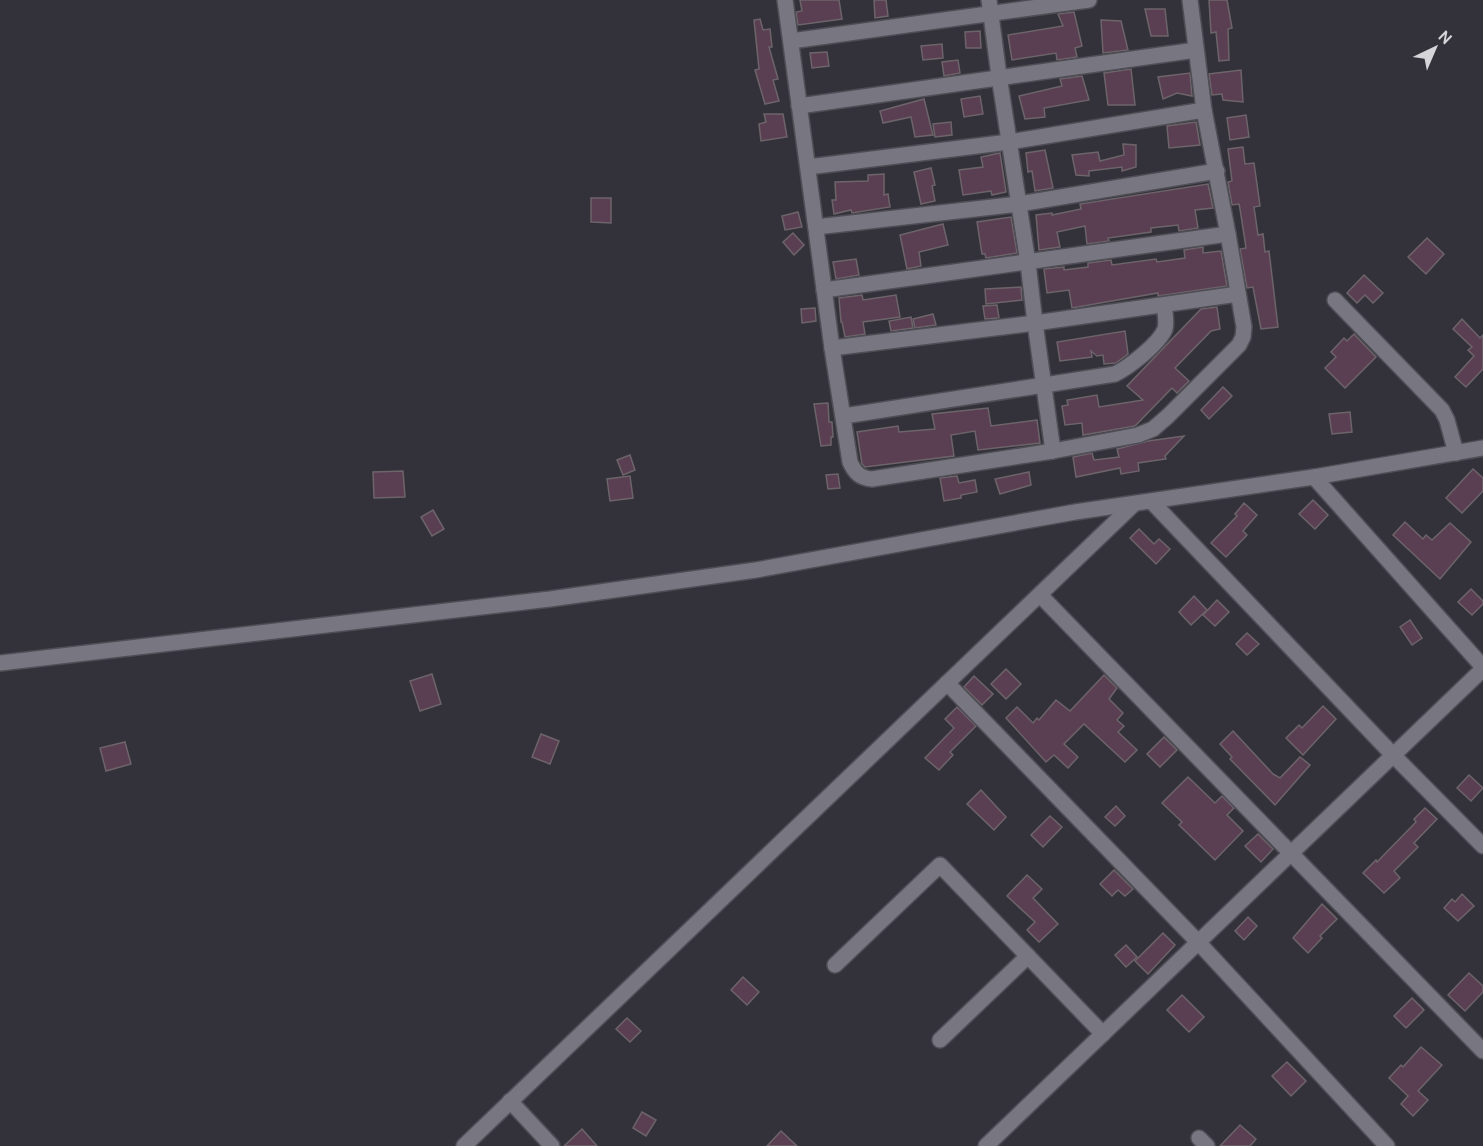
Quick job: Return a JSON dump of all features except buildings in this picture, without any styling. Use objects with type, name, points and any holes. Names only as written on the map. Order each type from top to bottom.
[{"type":"street","points":[[785,0],[832,348],[850,462],[853,470],[864,478],[1053,451],[1138,435],[1153,429],[1239,345],[1244,327],[1204,110],[1190,0]]},
{"type":"street","points":[[791,41],[991,7],[1089,0]]},
{"type":"street","points":[[991,7],[1053,451]]},
{"type":"street","points":[[799,106],[1196,50]]},
{"type":"street","points":[[808,167],[1009,142],[1204,110]]},
{"type":"street","points":[[816,227],[1019,204],[1217,171]]},
{"type":"street","points":[[824,290],[1228,234]]},
{"type":"street","points":[[832,348],[1035,323],[1238,294]]},
{"type":"street","points":[[1335,300],[1442,410],[1456,453]]},
{"type":"street","points":[[844,416],[1115,374],[1127,368],[1162,333],[1166,324],[1164,305]]},
{"type":"street","points":[[0,663],[550,599],[756,570],[1075,512],[1314,477],[1483,448]]},
{"type":"street","points":[[986,1146],[1483,668],[1314,477]]},
{"type":"street","points":[[1152,502],[1483,846]]},
{"type":"street","points":[[464,1146],[1134,504]]},
{"type":"street","points":[[1040,595],[1483,1051]]},
{"type":"street","points":[[947,683],[1198,942],[1387,1146]]},
{"type":"street","points":[[835,965],[940,865],[1103,1034]]},
{"type":"street","points":[[940,1040],[1028,956]]},
{"type":"street","points":[[510,1101],[552,1146]]}]
